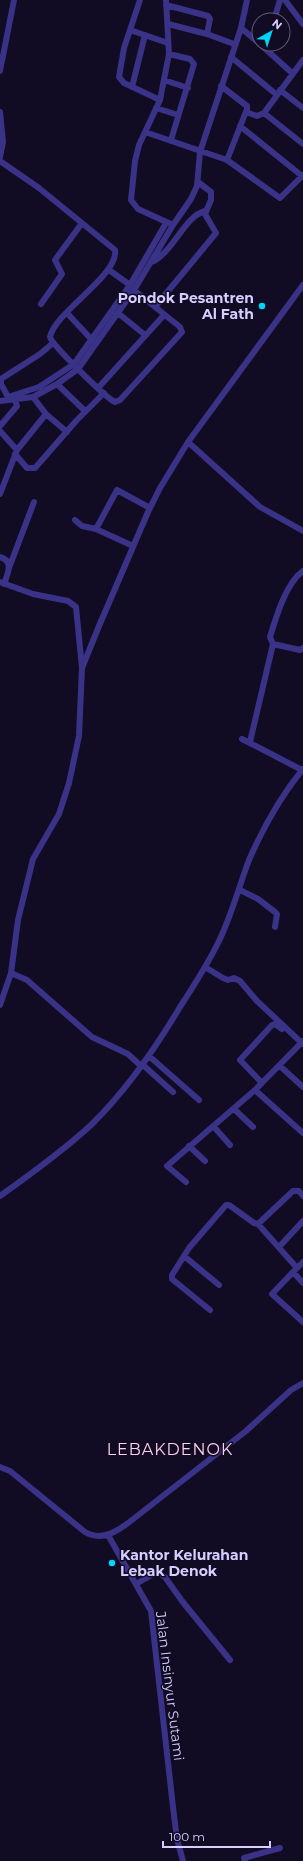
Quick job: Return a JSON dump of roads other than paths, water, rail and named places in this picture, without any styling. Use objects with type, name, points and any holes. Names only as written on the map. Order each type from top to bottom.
[{"type":"street","points":[[0,71],[14,0]]},
{"type":"street","points":[[140,0],[130,30],[119,74],[121,81],[160,100]]},
{"type":"street","points":[[0,401],[33,397],[57,384],[76,366],[152,262],[173,225],[195,193],[198,182],[200,152],[234,44],[241,28],[247,0]]},
{"type":"street","points":[[276,12],[280,0]]},
{"type":"street","points":[[285,0],[303,24]]},
{"type":"street","points":[[173,225],[138,209],[131,200],[135,161],[145,132],[160,100],[169,54],[166,3],[208,16],[210,19],[207,34]]},
{"type":"street","points":[[168,24],[207,34],[234,44]]},
{"type":"street","points":[[241,28],[251,36]]},
{"type":"street","points":[[130,30],[168,43]]},
{"type":"street","points":[[132,87],[145,35]]},
{"type":"street","points":[[273,52],[292,73]]},
{"type":"street","points":[[169,54],[187,58],[194,62],[188,88],[171,140]]},
{"type":"street","points":[[231,57],[279,93],[303,108]]},
{"type":"street","points":[[246,112],[257,116],[264,113],[292,73],[301,68],[303,60]]},
{"type":"street","points":[[164,80],[188,88]]},
{"type":"street","points":[[221,86],[247,106],[227,160]]},
{"type":"street","points":[[156,108],[178,115]]},
{"type":"street","points":[[0,112],[2,142],[0,157]]},
{"type":"street","points":[[264,113],[303,144]]},
{"type":"street","points":[[145,132],[227,160],[280,198],[303,176],[240,126]]},
{"type":"street","points":[[0,160],[39,188],[115,250],[115,258],[109,270],[67,313],[51,333],[50,340],[114,402],[119,401],[181,334],[182,328],[109,270]]},
{"type":"street","points":[[152,262],[166,251],[196,215],[205,211],[211,200],[211,192],[198,182]]},
{"type":"street","points":[[155,307],[215,234],[216,231],[207,220],[205,211]]},
{"type":"street","points":[[40,304],[62,274],[55,260],[82,223]]},
{"type":"street","points":[[11,399],[39,387],[76,366],[92,340],[110,319],[118,313],[166,223]]},
{"type":"street","points":[[82,668],[150,508],[188,442],[303,285]]},
{"type":"street","points":[[67,313],[92,340]]},
{"type":"street","points":[[118,313],[145,335]]},
{"type":"street","points":[[99,387],[164,315]]},
{"type":"street","points":[[0,426],[17,406],[0,384],[1,379],[40,354],[53,343]]},
{"type":"street","points":[[57,384],[85,411]]},
{"type":"street","points":[[0,431],[27,468],[33,469],[85,411],[104,393]]},
{"type":"street","points":[[33,397],[46,414],[66,432]]},
{"type":"street","points":[[0,494],[16,452],[46,414]]},
{"type":"street","points":[[188,442],[260,507],[303,531]]},
{"type":"street","points":[[96,529],[117,490],[150,508]]},
{"type":"street","points":[[0,1005],[11,973],[18,920],[29,872],[37,850],[59,814],[64,801],[76,755],[79,736],[82,668],[74,605],[66,601],[26,592],[2,583],[34,502]]},
{"type":"street","points":[[75,520],[82,526],[96,529],[133,546]]},
{"type":"street","points":[[0,557],[8,560],[9,568]]},
{"type":"street","points":[[250,742],[273,644],[270,639],[275,622],[291,584],[296,576],[303,571]]},
{"type":"street","points":[[273,644],[300,650],[303,648]]},
{"type":"street","points":[[0,1196],[90,1126],[121,1092],[149,1056],[172,1022],[205,967],[231,915],[258,842],[283,797],[303,770],[242,739]]},
{"type":"street","points":[[240,890],[258,899],[277,914],[275,927]]},
{"type":"street","points":[[205,967],[223,978],[234,978],[240,981],[257,1002],[302,1043]]},
{"type":"street","points":[[11,973],[32,984],[92,1037],[123,1051],[142,1065],[173,1092]]},
{"type":"street","points":[[262,1083],[240,1060],[272,1025],[278,1026],[302,1043]]},
{"type":"street","points":[[186,1182],[167,1166],[189,1146],[214,1127],[255,1090],[302,1043]]},
{"type":"street","points":[[149,1056],[199,1100]]},
{"type":"street","points":[[280,1066],[303,1087]]},
{"type":"street","points":[[255,1090],[303,1133]]},
{"type":"street","points":[[234,1109],[253,1127]]},
{"type":"street","points":[[214,1127],[230,1145]]},
{"type":"street","points":[[189,1146],[205,1161]]},
{"type":"street","points":[[258,1224],[293,1191],[299,1191],[303,1196]]},
{"type":"street","points":[[210,1310],[172,1279],[172,1275],[184,1256],[226,1205],[258,1224],[279,1247],[303,1283]]},
{"type":"street","points":[[279,1247],[303,1221]]},
{"type":"street","points":[[184,1256],[219,1285]]},
{"type":"street","points":[[303,1262],[272,1294],[303,1322]]},
{"type":"street","points":[[0,1467],[10,1471],[85,1532],[97,1536],[108,1535],[119,1530],[246,1431],[291,1390],[303,1382]]},
{"type":"street","name":"Jalan Insinyur Sutami","points":[[108,1535],[151,1611],[177,1840],[183,1861]]},
{"type":"street","points":[[136,1584],[159,1573],[165,1577],[182,1601],[230,1660]]},
{"type":"street","points":[[245,1861],[244,1858],[280,1848]]},
{"type":"place","name":"Pondok Pesantren Al Fath","points":[[262,306]]},
{"type":"place","name":"Kantor Kelurahan Lebak Denok","points":[[112,1563]]},
{"type":"district","name":"LEBAKDENOK","points":[[170,1449]]}]
